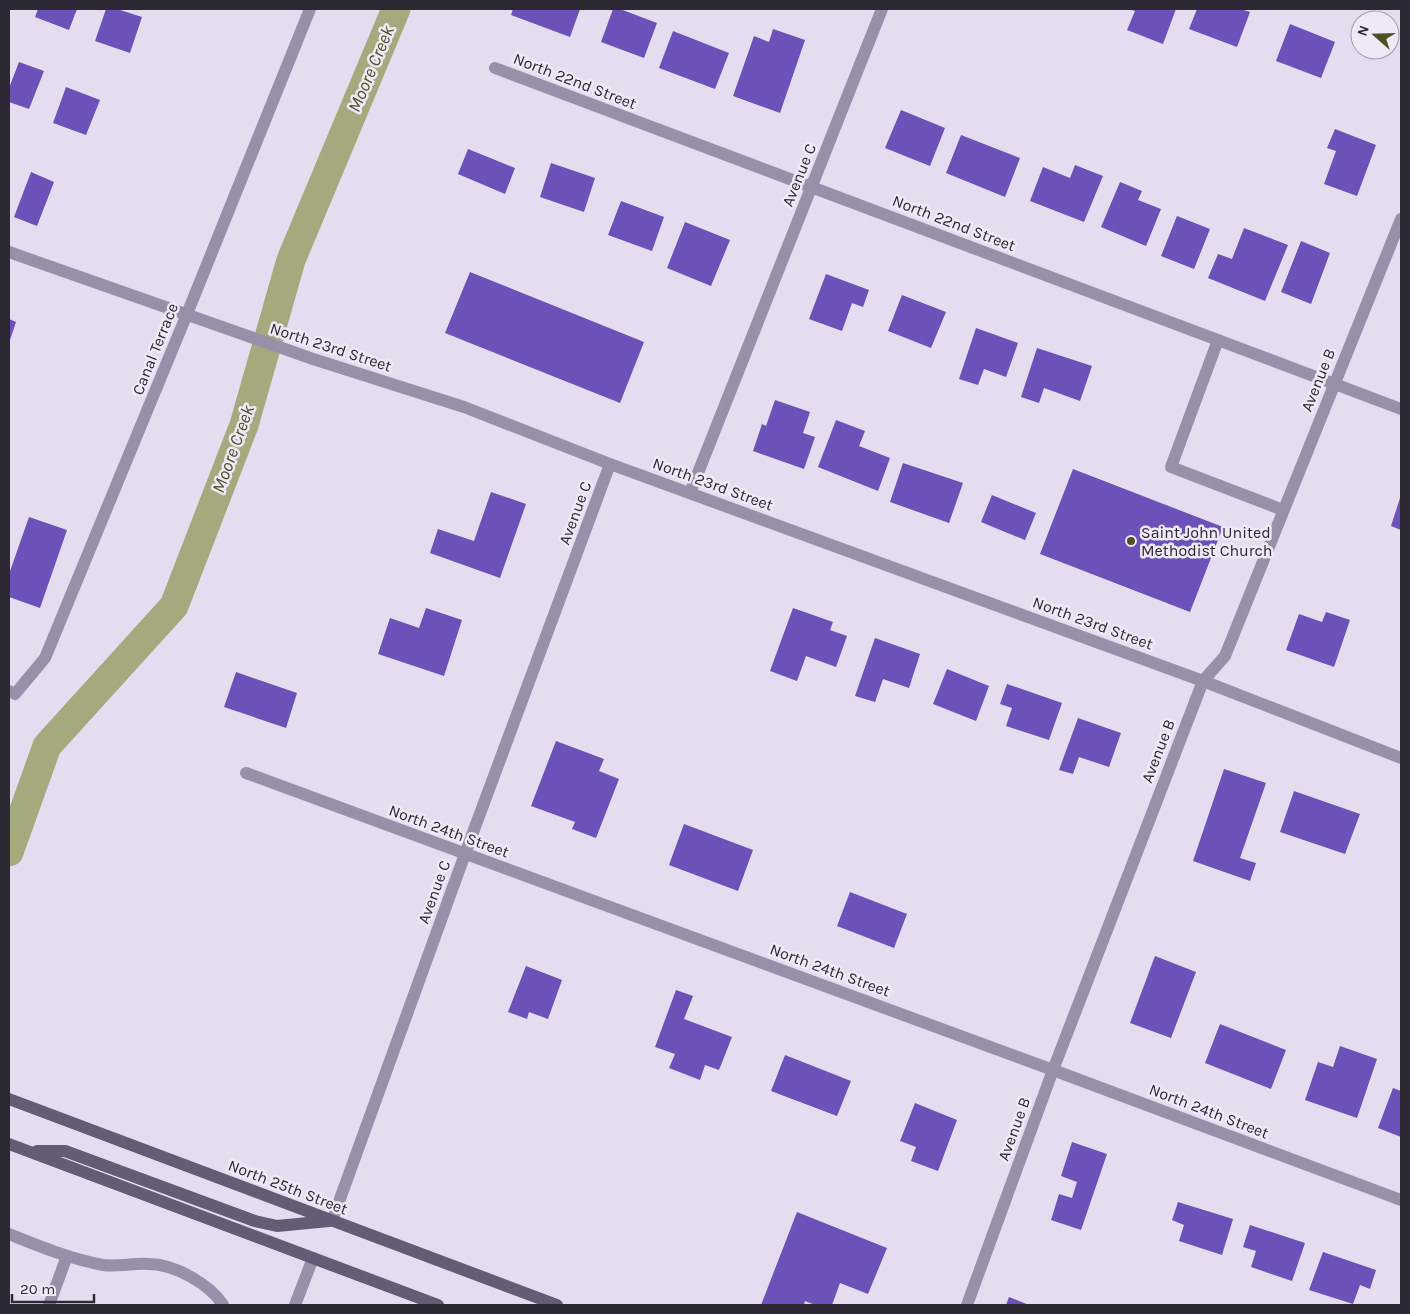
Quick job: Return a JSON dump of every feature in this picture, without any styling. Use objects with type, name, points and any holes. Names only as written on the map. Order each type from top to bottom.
[{"type":"main road","name":"North 25th Street","points":[[10,1100],[557,1305]]},
{"type":"main road","points":[[9,1144],[438,1305]]},
{"type":"main road","points":[[29,1152],[65,1151],[277,1226],[332,1221]]},
{"type":"street","name":"Canal Terrace","points":[[12,692],[45,658],[310,9]]},
{"type":"street","name":"Avenue C","points":[[690,493],[882,9]]},
{"type":"street","name":"North 22nd Street","points":[[495,68],[1401,408]]},
{"type":"street","name":"Avenue B","points":[[967,1305],[1053,1070],[1203,681],[1224,656],[1401,218]]},
{"type":"street","name":"North 23rd Street","points":[[9,252],[313,359],[464,407],[610,464],[1203,681],[1401,758]]},
{"type":"street","points":[[1218,340],[1171,468],[1283,510]]},
{"type":"street","name":"Avenue C","points":[[332,1221],[465,854],[610,464]]},
{"type":"street","name":"North 24th Street","points":[[246,773],[1401,1200]]},
{"type":"street","points":[[9,1234],[67,1256],[105,1265],[151,1264],[172,1270],[191,1278],[210,1291],[223,1305]]},
{"type":"street","points":[[49,1305],[67,1256]]},
{"type":"street","points":[[295,1305],[313,1258]]},
{"type":"building","points":[[38,9],[77,9],[69,30],[35,17]]},
{"type":"building","points":[[106,9],[117,9],[142,17],[130,53],[95,41]]},
{"type":"building","points":[[513,9],[580,9],[570,37],[511,15]]},
{"type":"building","points":[[613,9],[620,9],[657,23],[644,58],[601,42]]},
{"type":"building","points":[[1129,9],[1176,9],[1163,44],[1127,30],[1135,11]]},
{"type":"building","points":[[1197,9],[1241,9],[1250,12],[1237,47],[1189,29]]},
{"type":"building","points":[[1290,24],[1335,42],[1321,78],[1276,61]]},
{"type":"building","points":[[773,29],[805,40],[780,113],[733,96],[754,36],[769,42]]},
{"type":"building","points":[[673,31],[729,53],[715,89],[659,68]]},
{"type":"building","points":[[19,62],[44,71],[29,109],[9,102],[9,88]]},
{"type":"building","points":[[66,87],[100,100],[86,135],[53,123]]},
{"type":"building","points":[[901,110],[945,128],[930,166],[885,148]]},
{"type":"building","points":[[1335,129],[1376,145],[1357,196],[1324,184],[1336,151],[1327,148]]},
{"type":"building","points":[[961,135],[1020,158],[1005,197],[946,173]]},
{"type":"building","points":[[468,149],[515,168],[505,194],[458,174]]},
{"type":"building","points":[[551,163],[595,178],[584,212],[540,197]]},
{"type":"building","points":[[1075,165],[1103,176],[1084,222],[1030,201],[1043,167],[1070,178]]},
{"type":"building","points":[[31,172],[54,182],[37,226],[14,217]]},
{"type":"building","points":[[1120,182],[1142,191],[1138,200],[1161,209],[1146,246],[1101,227]]},
{"type":"building","points":[[621,201],[664,217],[652,251],[608,235]]},
{"type":"building","points":[[1177,216],[1210,229],[1194,269],[1161,256]]},
{"type":"building","points":[[685,222],[730,240],[711,286],[667,268]]},
{"type":"building","points":[[1244,228],[1288,245],[1265,301],[1208,278],[1218,254],[1232,259]]},
{"type":"building","points":[[1301,241],[1330,253],[1311,304],[1281,292]]},
{"type":"building","points":[[470,272],[644,342],[620,403],[445,333]]},
{"type":"building","points":[[826,274],[869,290],[863,307],[852,303],[842,331],[809,319]]},
{"type":"building","points":[[902,295],[946,312],[931,348],[888,331]]},
{"type":"building","points":[[9,319],[16,322],[9,343]]},
{"type":"building","points":[[976,328],[1018,343],[1006,377],[984,369],[978,385],[959,379]]},
{"type":"building","points":[[1037,348],[1092,366],[1080,401],[1044,388],[1039,403],[1021,397]]},
{"type":"building","points":[[775,400],[810,412],[803,433],[815,437],[804,469],[753,451],[762,424],[766,426]]},
{"type":"building","points":[[836,420],[865,431],[859,446],[890,458],[878,491],[818,467]]},
{"type":"building","points":[[903,463],[963,483],[949,523],[890,502]]},
{"type":"building","name":"Saint John United Methodist Church","points":[[1073,469],[1223,527],[1190,612],[1040,554]]},
{"type":"building","points":[[491,492],[526,504],[500,578],[430,553],[438,529],[474,541]]},
{"type":"building","points":[[992,495],[1036,513],[1025,540],[981,522]]},
{"type":"building","points":[[1401,495],[1401,530],[1391,526]]},
{"type":"building","points":[[29,517],[67,530],[40,608],[9,597],[9,574]]},
{"type":"building","points":[[426,608],[462,620],[444,676],[378,654],[390,618],[419,628]]},
{"type":"building","points":[[793,608],[833,622],[830,630],[847,636],[836,667],[806,656],[797,681],[770,671]]},
{"type":"building","points":[[1326,612],[1350,620],[1334,667],[1286,650],[1299,614],[1322,622]]},
{"type":"building","points":[[875,638],[920,654],[909,688],[883,679],[875,702],[855,696]]},
{"type":"building","points":[[947,669],[989,686],[976,721],[933,704]]},
{"type":"building","points":[[236,672],[297,693],[286,728],[224,707]]},
{"type":"building","points":[[1007,684],[1062,703],[1049,740],[1006,726],[1012,708],[1000,704]]},
{"type":"building","points":[[1078,718],[1121,733],[1109,767],[1079,757],[1073,774],[1059,770]]},
{"type":"building","points":[[556,741],[604,759],[599,771],[619,779],[596,838],[572,829],[575,822],[531,806]]},
{"type":"building","points":[[1224,769],[1266,783],[1240,858],[1256,863],[1250,881],[1193,861]]},
{"type":"building","points":[[1294,791],[1360,814],[1345,854],[1280,832]]},
{"type":"building","points":[[684,824],[753,850],[738,891],[669,865]]},
{"type":"building","points":[[850,892],[907,914],[894,948],[837,926]]},
{"type":"building","points":[[1155,956],[1196,972],[1171,1038],[1130,1023]]},
{"type":"building","points":[[526,966],[562,980],[548,1019],[529,1012],[527,1019],[508,1012]]},
{"type":"building","points":[[676,990],[693,996],[684,1019],[732,1037],[719,1070],[705,1065],[700,1080],[669,1068],[675,1054],[655,1047]]},
{"type":"building","points":[[1220,1024],[1286,1050],[1271,1089],[1205,1063]]},
{"type":"building","points":[[1340,1046],[1377,1059],[1357,1118],[1305,1100],[1318,1062],[1333,1067]]},
{"type":"building","points":[[785,1055],[851,1081],[837,1116],[771,1091]]},
{"type":"building","points":[[1393,1088],[1401,1091],[1401,1137],[1378,1128]]},
{"type":"building","points":[[915,1103],[957,1120],[938,1171],[911,1161],[916,1147],[900,1141]]},
{"type":"building","points":[[1072,1142],[1107,1154],[1081,1230],[1051,1220],[1059,1194],[1072,1198],[1077,1182],[1061,1176]]},
{"type":"building","points":[[1178,1202],[1233,1219],[1222,1255],[1179,1241],[1184,1225],[1172,1220]]},
{"type":"building","points":[[797,1212],[887,1248],[868,1294],[840,1283],[832,1305],[815,1305],[805,1301],[804,1305],[761,1305]]},
{"type":"building","points":[[1250,1225],[1305,1243],[1292,1281],[1251,1267],[1256,1251],[1243,1247]]},
{"type":"building","points":[[1323,1252],[1376,1270],[1370,1289],[1360,1285],[1353,1304],[1309,1290]]},
{"type":"building","points":[[1009,1297],[1029,1305],[1006,1305]]},
{"type":"waterway","name":"Moore Creek","points":[[9,852],[47,746],[174,606],[244,425],[291,260],[396,9]]},
{"type":"place","name":"Saint John United Methodist Church","points":[[1131,541]]}]
